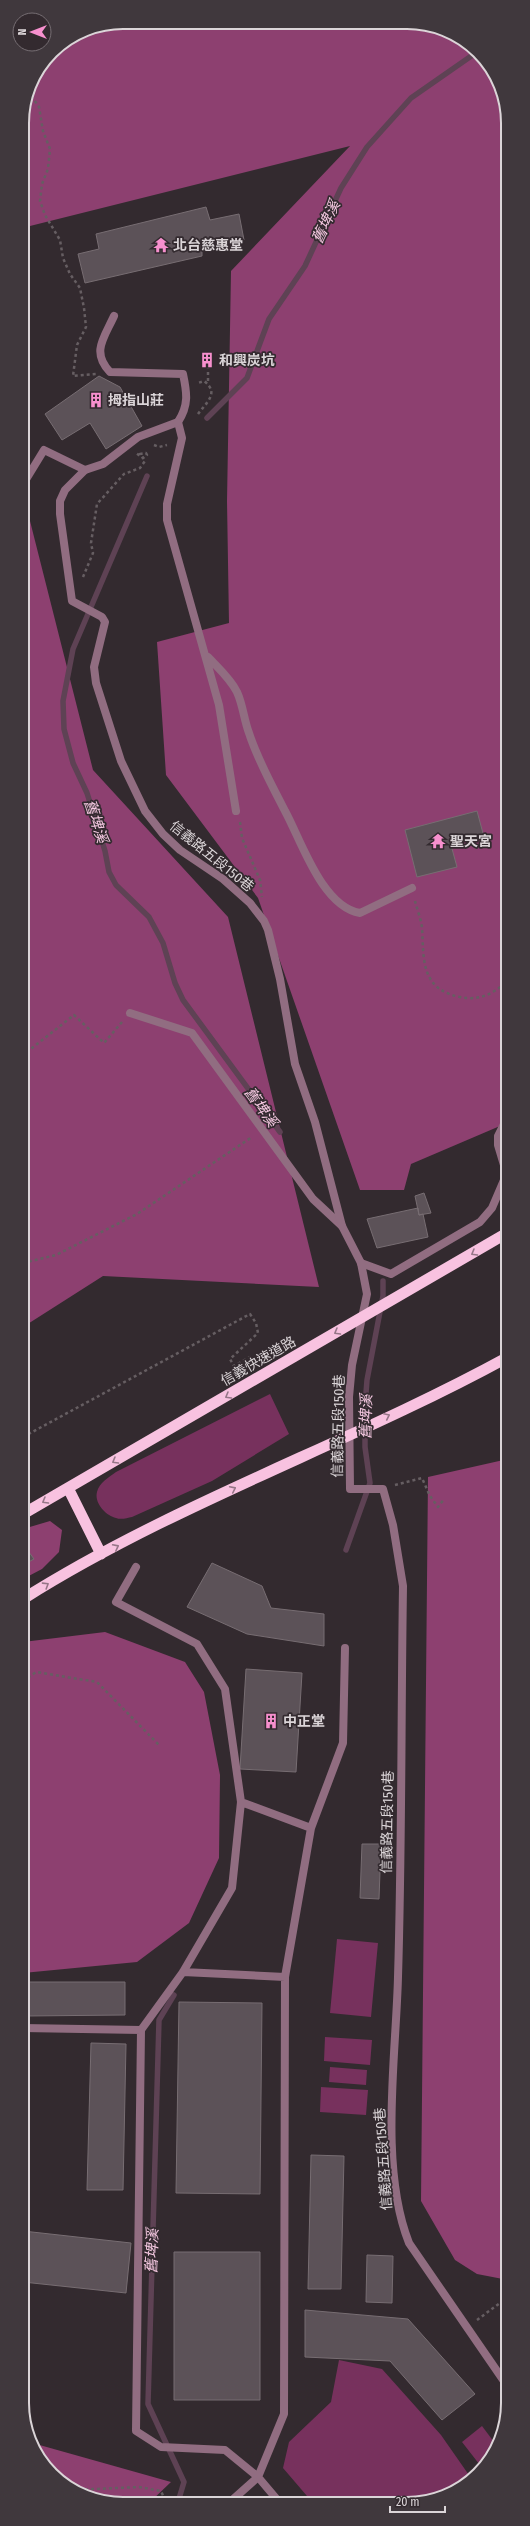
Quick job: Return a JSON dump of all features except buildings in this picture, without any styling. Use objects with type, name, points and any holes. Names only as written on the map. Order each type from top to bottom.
[{"type":"highway","name":"信義快速道路","points":[[29,1511],[501,1237]]},
{"type":"highway","points":[[29,1595],[69,1570],[101,1554],[301,1456],[501,1361]]},
{"type":"highway","points":[[68,1488],[101,1554]]},
{"type":"street","points":[[72,601],[60,502],[65,490],[85,470],[103,464],[138,437],[178,422],[184,412],[188,396],[183,374],[110,372],[101,363],[99,349],[114,316]]},
{"type":"street","points":[[178,422],[182,438],[167,504],[167,520],[207,657],[219,705],[236,811]]},
{"type":"street","points":[[29,475],[44,450],[85,470]]},
{"type":"street","name":"信義路五段150巷","points":[[72,601],[102,616],[105,622],[94,668],[96,683],[121,760],[145,811],[174,845],[223,879],[250,903],[264,921],[280,979],[295,1064],[315,1122],[342,1226],[361,1263],[367,1294],[351,1373],[349,1396],[350,1489],[383,1489],[393,1524],[403,1586],[398,1977],[391,2122],[397,2197],[402,2227],[408,2243],[501,2377]]},
{"type":"street","points":[[207,657],[229,679],[237,693],[249,733],[267,778],[286,812],[303,852],[333,896],[353,912],[360,913],[412,888]]},
{"type":"street","points":[[130,1013],[192,1033],[313,1199],[342,1226]]},
{"type":"street","points":[[501,1130],[498,1136],[498,1145],[501,1155]]},
{"type":"street","points":[[361,1263],[391,1274],[480,1222],[492,1208],[501,1187]]},
{"type":"street","points":[[136,1568],[116,1602],[197,1644],[225,1689],[241,1802],[232,1888],[183,1972],[141,2030],[136,2431],[161,2447],[225,2450],[258,2477],[275,2497]]},
{"type":"street","points":[[236,2497],[258,2477],[284,2414],[285,1977],[311,1828],[343,1743],[345,1648]]},
{"type":"street","points":[[241,1802],[311,1828]]},
{"type":"street","points":[[183,1972],[285,1977]]},
{"type":"street","points":[[29,2028],[141,2030]]},
{"type":"path","points":[[32,98],[39,107],[43,131],[50,149],[48,169],[42,184],[40,201],[45,215],[60,240],[64,258],[70,274],[80,288],[84,308],[86,327],[77,345],[73,376],[110,372]]},
{"type":"path","points":[[208,366],[208,384]]},
{"type":"path","points":[[72,601],[93,553],[91,543],[97,504],[124,474],[140,468],[145,461],[140,454],[146,453]]},
{"type":"path","points":[[236,811],[242,828],[242,838],[260,880],[264,921]]},
{"type":"path","points":[[412,888],[422,927],[422,954],[425,969],[432,981],[442,991],[469,999],[484,997],[501,986]]},
{"type":"path","points":[[29,1050],[74,1015],[104,1043],[130,1013]]},
{"type":"path","points":[[29,1261],[56,1255],[137,1214],[263,1130]]},
{"type":"path","points":[[29,1434],[250,1314],[256,1323],[258,1334],[230,1359],[234,1366],[250,1357],[253,1363],[260,1359]]},
{"type":"path","points":[[383,1489],[422,1478],[438,1508],[444,1499]]},
{"type":"path","points":[[29,1677],[36,1672],[97,1682],[160,1746]]},
{"type":"path","points":[[490,2310],[501,2302]]},
{"type":"path","points":[[87,2489],[139,2487],[161,2491],[164,2497]]},
{"type":"shaded area","points":[[123,29],[407,29],[437,34],[459,45],[478,61],[496,93],[501,123],[501,1126],[411,1164],[404,1190],[360,1190],[258,898],[166,775],[157,642],[229,623],[227,501],[231,271],[350,146],[29,226],[29,117],[32,99],[36,87],[45,71],[61,52],[87,36],[99,32]]},
{"type":"shaded area","points":[[29,521],[93,770],[228,917],[319,1287],[103,1276],[29,1323]]},
{"type":"shaded area","points":[[270,1394],[289,1434],[212,1481],[132,1517],[120,1519],[112,1517],[108,1515],[99,1505],[97,1500],[98,1489],[105,1480],[116,1472]]},
{"type":"shaded area","points":[[501,1461],[501,2279],[477,2274],[455,2260],[421,2201],[428,1477]]},
{"type":"shaded area","points":[[50,1521],[62,1530],[59,1552],[42,1569],[29,1576],[29,1527]]},
{"type":"shaded area","points":[[105,1632],[185,1662],[204,1692],[220,1775],[219,1858],[189,1923],[137,1962],[29,1972],[29,1641]]},
{"type":"shaded area","points":[[337,1939],[378,1943],[371,2017],[330,2013]]},
{"type":"shaded area","points":[[325,2037],[372,2040],[370,2065],[324,2061]]},
{"type":"shaded area","points":[[330,2067],[367,2070],[366,2085],[329,2082]]},
{"type":"shaded area","points":[[321,2087],[368,2090],[366,2115],[320,2112]]},
{"type":"shaded area","points":[[339,2360],[382,2369],[441,2435],[468,2474],[454,2484],[437,2492],[419,2496],[308,2497],[283,2468],[289,2442],[331,2402]]},
{"type":"shaded area","points":[[482,2426],[493,2441],[479,2464],[462,2442]]},
{"type":"shaded area","points":[[40,2445],[171,2482],[155,2497],[123,2497],[93,2492],[76,2484],[61,2474],[52,2465]]},
{"type":"waterway","name":"舊埤溪","points":[[207,418],[247,378],[269,319],[305,266],[341,188],[367,147],[411,98],[472,56]]},
{"type":"waterway","name":"舊埤溪","points":[[147,476],[73,649],[63,701],[64,729],[73,763],[87,793],[105,851],[109,872],[116,885],[149,917],[163,943],[175,983],[183,1000],[280,1132]]},
{"type":"waterway","name":"舊埤溪","points":[[346,1550],[370,1483],[365,1447],[365,1406],[367,1380],[383,1296],[383,1281]]},
{"type":"waterway","name":"舊埤溪","points":[[174,1995],[159,2020],[148,2404],[184,2482],[180,2497]]},
{"type":"place","name":"北台慈惠堂","points":[[161,245]]},
{"type":"place","name":"和興炭坑","points":[[207,360]]},
{"type":"place","name":"拇指山莊","points":[[96,400]]},
{"type":"place","name":"聖天宮","points":[[438,841]]},
{"type":"place","name":"中正堂","points":[[271,1721]]}]
